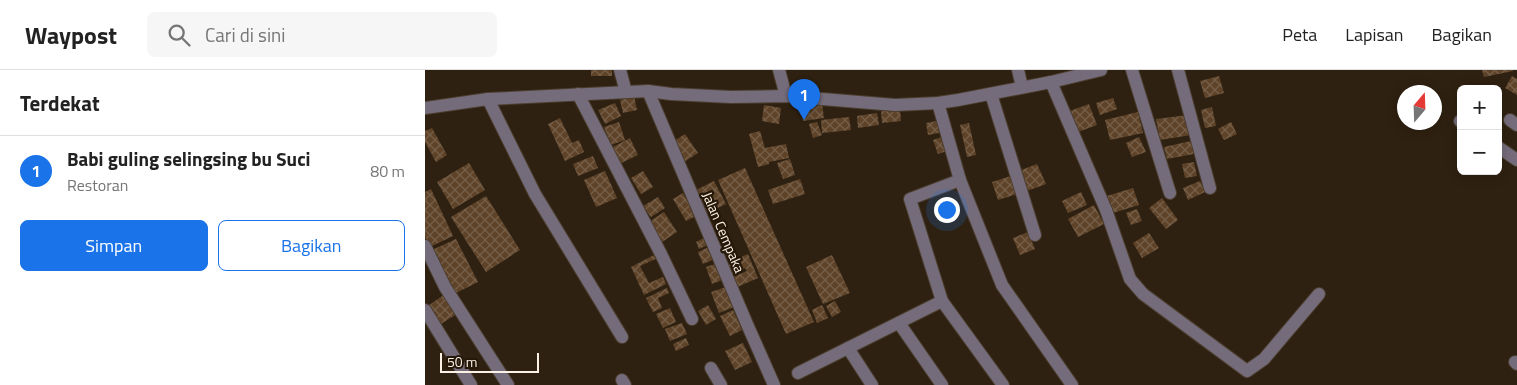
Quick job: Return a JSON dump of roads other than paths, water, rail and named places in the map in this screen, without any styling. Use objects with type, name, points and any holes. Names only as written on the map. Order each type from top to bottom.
[{"type":"street","points":[[620,70],[625,92]]},
{"type":"street","points":[[779,70],[785,96]]},
{"type":"street","points":[[1018,70],[1022,87]]},
{"type":"street","points":[[425,108],[488,98],[648,91],[731,97],[785,96],[895,105],[938,103],[1051,82],[1101,70]]},
{"type":"street","points":[[1132,70],[1170,193]]},
{"type":"street","points":[[1178,70],[1210,188]]},
{"type":"street","points":[[1051,82],[1106,210],[1130,279],[1143,294],[1247,371],[1264,359],[1319,294]]},
{"type":"street","name":"Jalan Cempaka","points":[[648,91],[747,324],[775,385]]},
{"type":"street","points":[[578,94],[661,254],[692,319]]},
{"type":"street","points":[[991,94],[1035,235]]},
{"type":"street","points":[[488,98],[535,194],[622,337]]},
{"type":"street","points":[[938,103],[960,180],[1001,285],[1072,385]]},
{"type":"street","points":[[1502,150],[1517,160]]},
{"type":"street","points":[[960,180],[910,199],[942,301],[1003,385]]},
{"type":"street","points":[[425,246],[445,287],[508,385]]},
{"type":"street","points":[[798,373],[942,301]]},
{"type":"street","points":[[425,310],[471,385]]},
{"type":"street","points":[[899,323],[942,385]]},
{"type":"street","points":[[847,348],[872,385]]},
{"type":"street","points":[[711,368],[721,385]]},
{"type":"place","name":"Babi guling selingsing bu Suci","points":[[804,120]]}]
